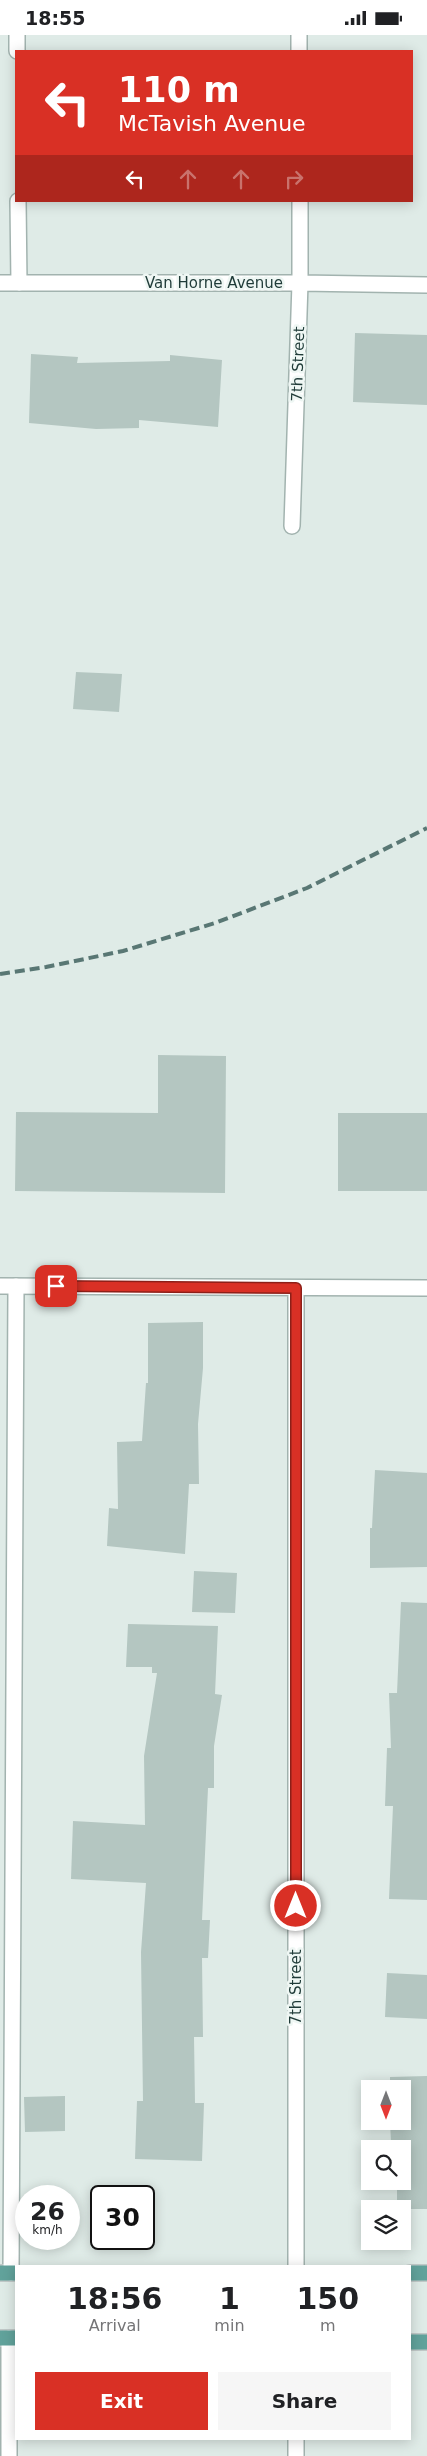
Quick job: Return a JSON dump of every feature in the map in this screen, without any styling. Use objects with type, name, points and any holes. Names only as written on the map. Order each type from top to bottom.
[{"type":"main road","points":[[411,2273],[427,2273]]},
{"type":"main road","points":[[411,2341],[427,2342]]},
{"type":"street","points":[[17,35],[17,50]]},
{"type":"street","points":[[299,35],[299,50]]},
{"type":"street","points":[[18,202],[19,283]]},
{"type":"street","name":"7th Street","points":[[292,527],[300,283],[300,202]]},
{"type":"street","name":"Van Horne Avenue","points":[[0,283],[427,285]]},
{"type":"street","points":[[0,1286],[427,1288]]},
{"type":"street","points":[[9,2273],[16,1286]]},
{"type":"street","name":"7th Street","points":[[296,1288],[296,2265]]},
{"type":"street","points":[[8,2338],[9,2456]]},
{"type":"street","points":[[296,2440],[296,2456]]},
{"type":"building","points":[[355,333],[427,335],[427,405],[353,402]]},
{"type":"building","points":[[31,354],[78,357],[77,363],[170,361],[170,355],[222,360],[218,427],[139,420],[139,428],[96,429],[29,423]]},
{"type":"building","points":[[76,672],[122,674],[119,712],[73,709]]},
{"type":"building","points":[[158,1055],[226,1056],[225,1193],[15,1191],[16,1112],[158,1113]]},
{"type":"building","points":[[338,1113],[427,1113],[427,1191],[338,1191]]},
{"type":"building","points":[[203,1322],[203,1368],[198,1424],[199,1484],[189,1484],[185,1554],[107,1546],[109,1508],[118,1509],[117,1442],[142,1441],[146,1383],[148,1383],[148,1323]]},
{"type":"building","points":[[375,1470],[427,1473],[427,1567],[370,1568],[370,1528],[372,1528]]},
{"type":"building","points":[[194,1571],[237,1573],[235,1613],[192,1612]]},
{"type":"building","points":[[401,1602],[427,1603],[427,1900],[389,1899],[393,1806],[385,1806],[387,1748],[391,1748],[389,1693],[397,1693]]},
{"type":"building","points":[[128,1624],[218,1626],[215,1694],[222,1695],[214,1746],[214,1788],[208,1788],[202,1920],[210,1920],[208,1958],[202,1958],[203,2037],[194,2037],[195,2103],[204,2103],[202,2161],[135,2159],[137,2101],[143,2101],[141,1952],[146,1883],[71,1879],[73,1821],[145,1825],[144,1756],[157,1673],[152,1673],[152,1667],[126,1667]]},
{"type":"building","points":[[387,1973],[427,1975],[427,2019],[385,2017]]},
{"type":"building","points":[[427,2076],[427,2209],[411,2209],[411,2200],[397,2200],[397,2190],[411,2190],[411,2140],[391,2140],[390,2130],[411,2130],[411,2080],[390,2080],[390,2077]]},
{"type":"building","points":[[65,2096],[65,2131],[25,2132],[24,2097]]},
{"type":"railway","points":[[0,974],[46,967],[123,951],[215,923],[307,888],[427,828]]},
{"type":"route","points":[[56,1286],[296,1288],[296,1906]]}]
